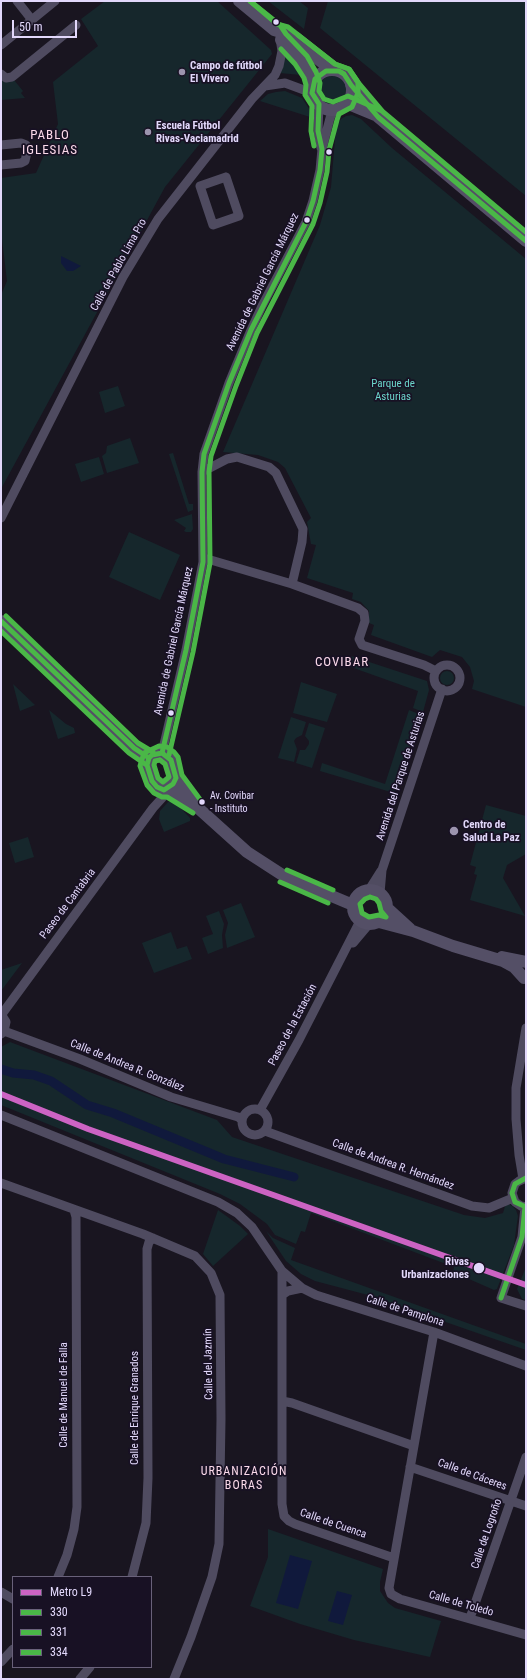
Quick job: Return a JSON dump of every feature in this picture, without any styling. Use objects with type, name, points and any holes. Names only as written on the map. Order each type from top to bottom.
[{"type":"street","points":[[17,1],[32,20]]},
{"type":"street","points":[[1,45],[55,1]]},
{"type":"street","points":[[239,1],[278,34],[301,60],[310,75],[313,89],[319,104],[323,107],[334,109],[346,103],[351,92],[351,85]]},
{"type":"street","points":[[1,74],[6,78],[12,77],[76,25]]},
{"type":"street","points":[[278,34],[284,33],[332,70],[344,74],[351,85],[378,116],[526,241]]},
{"type":"street","name":"Calle de Pablo Lima Pro","points":[[1,518],[124,277],[149,234],[163,212],[218,141],[275,75],[280,66],[282,51],[278,34]]},
{"type":"street","points":[[313,89],[320,74],[332,70]]},
{"type":"street","points":[[265,86],[284,83],[313,89]]},
{"type":"street","points":[[346,103],[378,116]]},
{"type":"street","name":"Avenida de Gabriel García Márquez","points":[[319,104],[318,131],[322,149]]},
{"type":"street","name":"Avenida de Gabriel García Márquez","points":[[162,753],[194,613],[204,558],[202,472],[204,454],[229,383],[262,306],[306,222],[318,178],[322,149],[330,118],[334,109]]},
{"type":"street","points":[[1,145],[22,143],[26,144],[28,148],[25,161],[21,163],[1,165]]},
{"type":"street","points":[[226,177],[239,216],[213,225],[200,186],[226,177]]},
{"type":"street","points":[[202,472],[227,458],[237,457],[269,467],[276,473],[303,529],[302,542],[292,584]]},
{"type":"street","points":[[204,558],[292,584],[358,608],[364,613],[365,621],[359,639],[362,645],[424,665],[436,671]]},
{"type":"street","points":[[1,621],[134,748],[149,758]]},
{"type":"street","points":[[446,665],[454,667],[459,673],[460,677],[457,685],[450,690],[442,689],[438,687],[434,680],[436,671],[438,668],[446,665]]},
{"type":"street","name":"Avenida del Parque de Asturias","points":[[374,892],[442,689]]},
{"type":"street","points":[[197,808],[176,778],[171,760],[162,753],[155,754],[149,758],[147,765],[152,781],[163,789],[197,808],[237,843],[265,864],[284,876],[331,897],[354,902]]},
{"type":"street","points":[[163,789],[176,778]]},
{"type":"street","name":"Paseo de Cantabria","points":[[1,1014],[153,808],[163,789]]},
{"type":"street","points":[[369,923],[385,916],[387,908],[386,900],[374,892],[361,893],[354,902],[356,917],[369,923],[413,931],[454,946],[491,957],[514,967],[525,977]]},
{"type":"street","points":[[387,908],[400,922],[413,931]]},
{"type":"street","name":"Paseo de la Estación","points":[[260,1110],[295,1048],[346,951],[369,923]]},
{"type":"street","points":[[491,957],[504,957],[526,962]]},
{"type":"street","points":[[1,1014],[6,1022],[3,1033]]},
{"type":"street","points":[[526,1028],[516,1096],[519,1155],[524,1179],[518,1181],[513,1188],[513,1198],[518,1204],[526,1207],[522,1237],[501,1298],[526,1306]]},
{"type":"street","name":"Calle de Andrea R. González","points":[[3,1033],[80,1059],[171,1097],[238,1117],[242,1120]]},
{"type":"street","points":[[249,1110],[260,1110],[264,1112],[269,1124],[265,1131],[258,1136],[250,1134],[243,1128],[242,1120],[243,1116],[249,1110]]},
{"type":"street","name":"Calle de Pamplona","points":[[1,1115],[218,1202],[237,1213],[252,1227],[282,1271],[302,1288],[316,1295],[434,1332],[526,1366]]},
{"type":"street","name":"Calle de Andrea R. Hernández","points":[[265,1131],[472,1206],[489,1208],[513,1198]]},
{"type":"street","name":"Calle del Jazmín","points":[[1,1183],[153,1238],[195,1256],[211,1273],[220,1295],[221,1427],[219,1544],[212,1577],[174,1679]]},
{"type":"street","name":"Calle de Manuel de Falla","points":[[58,1576],[69,1548],[74,1529],[76,1507],[76,1217],[74,1210]]},
{"type":"street","name":"Calle de Enrique Granados","points":[[132,1576],[146,1523],[148,1478],[147,1249],[149,1242],[153,1238]]},
{"type":"street","name":"Calle de Cuenca","points":[[282,1271],[282,1504],[284,1516],[289,1522],[394,1558]]},
{"type":"street","points":[[282,1295],[288,1291],[302,1288]]},
{"type":"street","points":[[394,1558],[434,1332]]},
{"type":"street","points":[[282,1401],[292,1403],[414,1446]]},
{"type":"street","name":"Calle de Logroño","points":[[470,1618],[526,1457]]},
{"type":"street","name":"Calle de Cáceres","points":[[410,1467],[526,1506]]},
{"type":"street","name":"Calle de Toledo","points":[[394,1558],[390,1582],[391,1594],[400,1599],[526,1635]]},
{"type":"street","points":[[1,1592],[12,1598]]},
{"type":"street","points":[[1,1662],[12,1650]]},
{"type":"street","points":[[80,1679],[89,1668]]},
{"type":"green space","points":[[105,1],[217,1],[271,50],[272,54],[165,187],[1,489],[1,295],[7,281],[1,231],[1,178],[36,173],[58,124],[53,82],[98,46],[81,19]]},
{"type":"green space","points":[[268,1],[299,1],[308,8],[304,29]]},
{"type":"green space","points":[[328,1],[526,1],[526,196],[320,28]]},
{"type":"green space","points":[[285,54],[296,62],[302,72],[301,75],[280,73]]},
{"type":"green space","points":[[332,76],[342,80],[346,90],[342,100],[332,104],[322,100],[318,90],[322,80]]},
{"type":"green space","points":[[1,77],[14,80],[23,91],[21,93],[25,98],[1,100]]},
{"type":"green space","points":[[285,91],[302,98],[310,110],[310,117],[260,101],[268,94]]},
{"type":"green space","name":"Parque de Asturias","points":[[352,115],[361,119],[392,148],[526,259],[526,707],[472,689],[474,681],[470,667],[462,657],[440,650],[432,657],[371,635],[374,625],[369,623],[369,611],[361,602],[352,599],[353,593],[307,578],[316,545],[311,544],[307,522],[311,518],[285,468],[278,462],[258,455],[223,452],[320,225],[331,187],[336,127],[341,119]]},
{"type":"green space","points":[[118,386],[125,406],[105,413],[99,392]]},
{"type":"green space","points":[[130,438],[139,463],[107,473],[102,456],[106,453],[107,446]]},
{"type":"green space","points":[[173,453],[189,504],[193,504],[193,510],[188,512],[169,454]]},
{"type":"green space","points":[[99,457],[104,474],[81,482],[75,464]]},
{"type":"green space","points":[[192,514],[193,529],[191,532],[184,531],[186,528],[174,520]]},
{"type":"green space","points":[[129,532],[180,555],[160,600],[109,577]]},
{"type":"green space","points":[[351,656],[427,681],[429,690],[423,712],[413,708],[418,691],[348,666]]},
{"type":"green space","points":[[444,671],[450,671],[454,675],[454,681],[450,685],[444,685],[440,681],[440,675]]},
{"type":"green space","points":[[301,682],[337,694],[327,722],[293,713]]},
{"type":"green space","points":[[13,684],[35,705],[20,711]]},
{"type":"green space","points":[[49,710],[66,724],[74,728],[75,733],[58,739]]},
{"type":"green space","points":[[409,710],[421,715],[394,793],[320,771],[322,763],[385,784]]},
{"type":"green space","points":[[291,717],[306,722],[302,735],[294,741],[297,749],[294,762],[278,758]]},
{"type":"green space","points":[[309,723],[325,728],[312,768],[296,763],[300,750],[305,750],[309,744],[309,741],[305,736]]},
{"type":"green space","points":[[174,801],[190,818],[190,821],[164,832],[159,819],[160,811],[168,802]]},
{"type":"green space","points":[[486,805],[526,816],[526,854],[507,865],[503,878],[525,916],[470,900],[477,875],[474,874],[476,867],[470,865]]},
{"type":"green space","points":[[28,837],[34,857],[15,863],[9,843]]},
{"type":"green space","points":[[241,903],[255,937],[227,948],[225,935],[228,923],[223,910]]},
{"type":"green space","points":[[219,911],[224,924],[222,935],[223,948],[208,954],[202,938],[213,934],[206,916]]},
{"type":"green space","points":[[171,932],[177,949],[187,946],[192,959],[154,973],[142,943]]},
{"type":"green space","points":[[22,963],[1,991],[1,970]]},
{"type":"green space","points":[[10,1042],[217,1120],[232,1137],[464,1215],[485,1218],[503,1213],[506,1203],[512,1206],[516,1210],[518,1216],[514,1245],[497,1289],[494,1290],[453,1272],[454,1267],[311,1213],[305,1232],[301,1231],[296,1244],[275,1235],[267,1224],[240,1204],[220,1194],[1,1105],[1,1047]]},
{"type":"green space","points":[[218,1210],[240,1226],[248,1234],[213,1266],[203,1254]]},
{"type":"green space","points":[[266,1231],[273,1238],[295,1248],[291,1260],[526,1344],[526,1350],[368,1295],[315,1281],[301,1274],[286,1261]]},
{"type":"green space","points":[[526,1267],[526,1300],[522,1299],[517,1289]]},
{"type":"green space","points":[[268,1529],[383,1569],[380,1582],[380,1591],[388,1603],[395,1608],[441,1621],[430,1657],[354,1640],[300,1624],[250,1606],[268,1557]]},
{"type":"water","points":[[61,256],[81,266],[73,271],[67,271],[61,263]]},
{"type":"water","points":[[290,1555],[312,1561],[298,1609],[276,1603]]},
{"type":"water","points":[[337,1591],[352,1595],[343,1625],[328,1621]]},
{"type":"waterway","points":[[1,1069],[13,1073],[34,1075],[51,1081],[87,1105],[113,1113],[224,1159],[294,1177]]},
{"type":"metro line","name":"L9","points":[[1,1094],[88,1129],[526,1285]]},
{"type":"transit line","name":"331","points":[[169,755],[193,652],[210,563],[209,472],[211,456],[257,333],[313,224],[320,203],[327,172],[329,150],[339,114],[352,107],[358,93],[358,82],[349,69],[335,64],[288,27],[277,24],[250,1]]},
{"type":"transit line","name":"334","points":[[250,1],[280,25],[286,34],[307,56],[316,72],[320,83],[319,91],[324,99],[333,102],[348,96],[382,111],[526,232]]},
{"type":"transit line","name":"334","points":[[298,35],[335,64],[349,69],[357,81],[384,113]]},
{"type":"transit line","name":"331","points":[[281,49],[295,64],[304,78],[306,85],[305,95],[312,106],[311,131],[314,146]]},
{"type":"transit line","name":"330","points":[[162,753],[186,650],[203,562],[202,472],[204,454],[229,383],[251,330],[306,222],[313,201],[320,170],[322,149],[318,131],[319,104],[312,93],[315,79],[326,71],[339,71],[344,74],[351,85],[378,117],[526,241]]},
{"type":"transit line","name":"334","points":[[6,616],[138,743],[153,752]]},
{"type":"transit line","name":"330","points":[[1,621],[134,748],[149,758]]},
{"type":"transit line","name":"331","points":[[1,631],[129,753],[145,764]]},
{"type":"transit line","name":"334","points":[[193,813],[167,797],[162,797],[154,793],[147,785],[140,766],[144,753],[159,746],[167,747],[174,752],[178,757],[182,775],[202,802]]},
{"type":"transit line","name":"330","points":[[162,753],[171,760],[176,778],[173,784],[164,790],[157,787],[152,781],[147,765],[149,758],[152,755],[162,753]]},
{"type":"transit line","name":"331","points":[[160,760],[165,764],[169,777],[163,782],[158,778],[154,765],[155,761],[160,760]]},
{"type":"transit line","name":"334","points":[[287,870],[333,890]]},
{"type":"transit line","name":"334","points":[[280,882],[328,903]]},
{"type":"transit line","name":"334","points":[[370,897],[376,899],[379,903],[381,911],[386,917],[379,915],[369,917],[362,913],[360,904],[365,899],[370,897]]},
{"type":"transit line","name":"330","points":[[526,1178],[515,1184],[512,1193],[515,1202],[526,1207]]},
{"type":"transit line","name":"330","points":[[501,1298],[522,1237],[525,1207]]},
{"type":"place","name":"Campo de fútbol El Vivero","points":[[182,72]]},
{"type":"place","name":"Escuela Fútbol Rivas-Vaciamadrid","points":[[148,132]]},
{"type":"place","name":"Av. Covibar - Instituto","points":[[202,802]]},
{"type":"place","name":"Centro de Salud La Paz","points":[[454,831]]},
{"type":"place","name":"Rivas Urbanizaciones","points":[[479,1268]]},
{"type":"district","name":"PABLO IGLESIAS","points":[[50,144]]},
{"type":"district","name":"COVIBAR","points":[[342,663]]},
{"type":"district","name":"URBANIZACIÓN BORAS","points":[[244,1479]]}]
